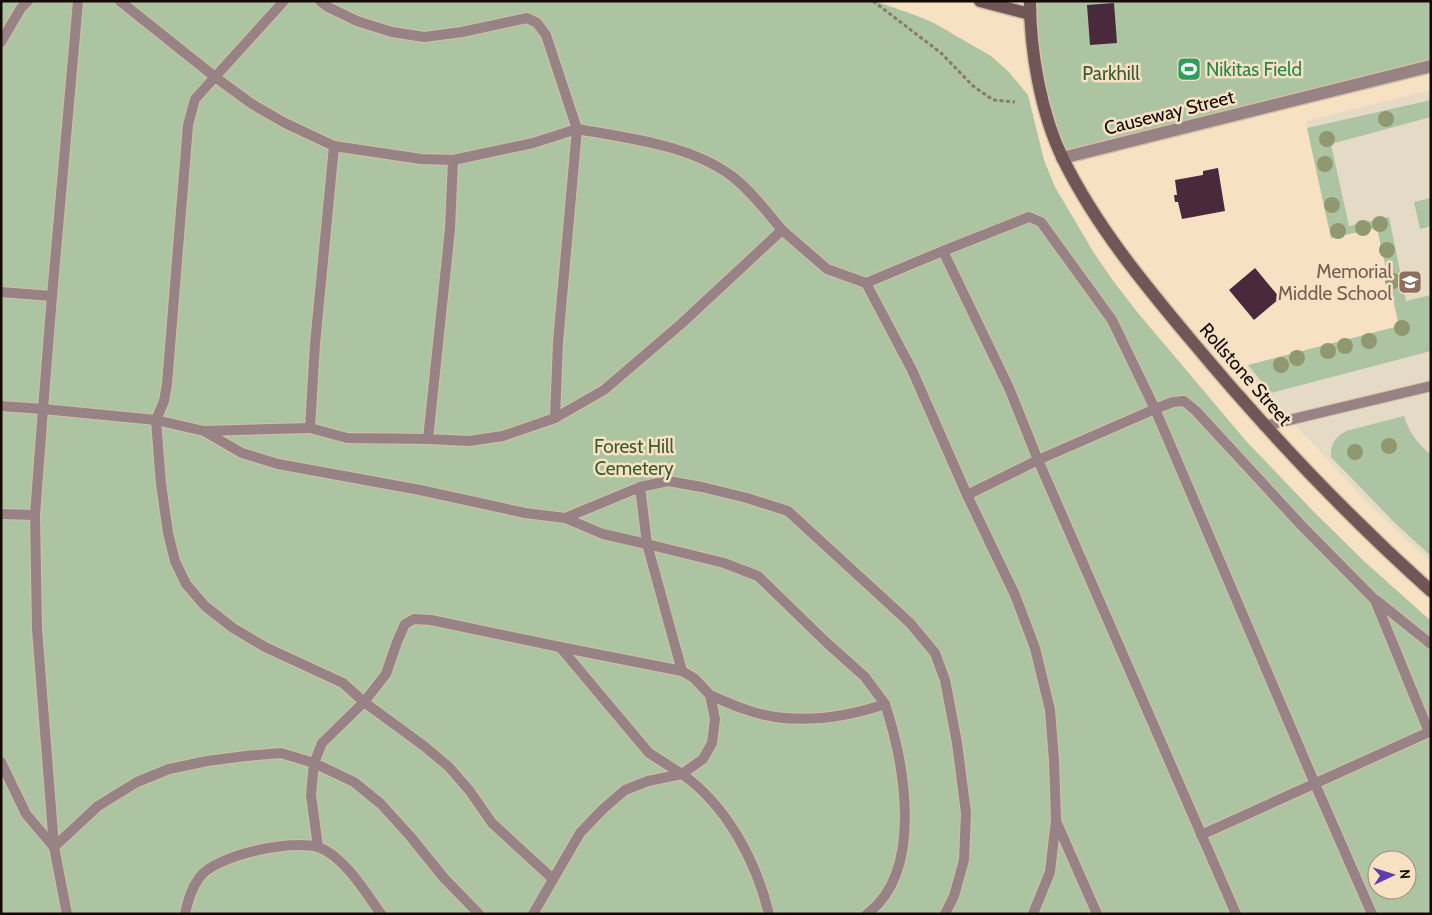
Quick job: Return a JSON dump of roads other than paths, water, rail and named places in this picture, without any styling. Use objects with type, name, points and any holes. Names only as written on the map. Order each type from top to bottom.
[{"type":"main road","points":[[980,1],[1030,8]]},
{"type":"main road","name":"Rollstone Street","points":[[1030,8],[1034,61],[1051,130],[1062,158],[1124,258],[1264,426],[1334,499],[1431,591]]},
{"type":"street","name":"Causeway Street","points":[[1062,158],[1431,66]]},
{"type":"lane","points":[[1,42],[21,8],[28,1]]},
{"type":"lane","points":[[67,914],[54,847],[38,630],[35,515],[78,1]]},
{"type":"lane","points":[[120,1],[215,77],[260,109],[334,146],[421,160],[453,160],[533,142],[577,128],[639,140],[697,156],[732,176],[752,194],[782,230],[827,269],[866,282],[1029,217],[1040,222],[1075,267],[1112,320],[1155,409],[1372,914]]},
{"type":"lane","points":[[284,1],[195,99],[188,125],[167,384],[164,401],[156,420],[161,484],[174,561],[186,584],[205,606],[233,628],[265,647],[343,683],[364,702],[424,746],[449,767],[469,790],[492,823],[553,879]]},
{"type":"lane","points":[[320,1],[357,21],[392,32],[424,37],[462,32],[527,18],[537,23],[546,35],[577,128],[558,342],[555,418]]},
{"type":"lane","points":[[310,428],[316,335],[334,146]]},
{"type":"lane","points":[[428,440],[450,229],[453,160]]},
{"type":"lane","points":[[1,406],[156,420],[204,431],[310,428],[348,438],[469,441],[504,436],[555,418],[604,390],[681,324],[782,230]]},
{"type":"lane","points":[[943,251],[1009,388],[1038,460],[1236,914]]},
{"type":"lane","points":[[866,282],[912,370],[967,495],[1015,595],[1035,648],[1050,710],[1056,820],[1050,872],[1033,914]]},
{"type":"lane","points":[[1,292],[52,296]]},
{"type":"lane","points":[[1264,426],[1431,386]]},
{"type":"lane","points":[[967,495],[1038,460],[1155,409],[1173,402],[1184,401],[1375,600],[1431,644]]},
{"type":"lane","points":[[204,431],[242,452],[278,464],[420,490],[525,513],[565,518],[603,534],[724,563],[758,576],[865,677],[885,704],[899,758],[904,804],[904,837],[900,861],[891,887],[875,908],[867,914]]},
{"type":"lane","points":[[565,518],[640,487],[668,481],[702,487],[788,511],[910,623],[935,653],[945,680],[957,743],[966,813],[964,860],[954,896],[945,914]]},
{"type":"lane","points":[[640,487],[647,544],[682,671]]},
{"type":"lane","points":[[1,514],[35,515]]},
{"type":"lane","points":[[1201,835],[1430,733],[1375,600]]},
{"type":"lane","points":[[318,847],[311,795],[314,762],[322,743],[364,702],[386,674],[396,642],[405,624],[414,619],[431,620],[682,671],[694,678],[710,696],[741,708],[774,717],[802,719],[848,714],[885,704]]},
{"type":"lane","points":[[560,647],[649,753],[694,783],[721,812],[744,848],[764,895],[769,914]]},
{"type":"lane","points":[[533,914],[580,833],[603,809],[625,790],[648,781],[682,774],[703,759],[712,742],[715,719],[710,696]]},
{"type":"lane","points":[[54,847],[98,806],[138,782],[169,769],[206,761],[281,753],[314,762],[354,782],[381,804],[444,878],[479,914]]},
{"type":"lane","points":[[1,762],[26,814],[54,847]]},
{"type":"lane","points":[[1056,820],[1097,914]]},
{"type":"lane","points":[[185,914],[192,891],[200,877],[213,865],[238,854],[276,847],[299,846],[318,847],[335,858],[359,882],[381,914]]},
{"type":"place","name":"Nikitas Field","points":[[1189,69]]},
{"type":"place","name":"Memorial Middle School","points":[[1410,282]]},
{"type":"park label","name":"Parkhill","points":[[1111,73]]},
{"type":"park label","name":"Forest Hill Cemetery","points":[[634,457]]}]
